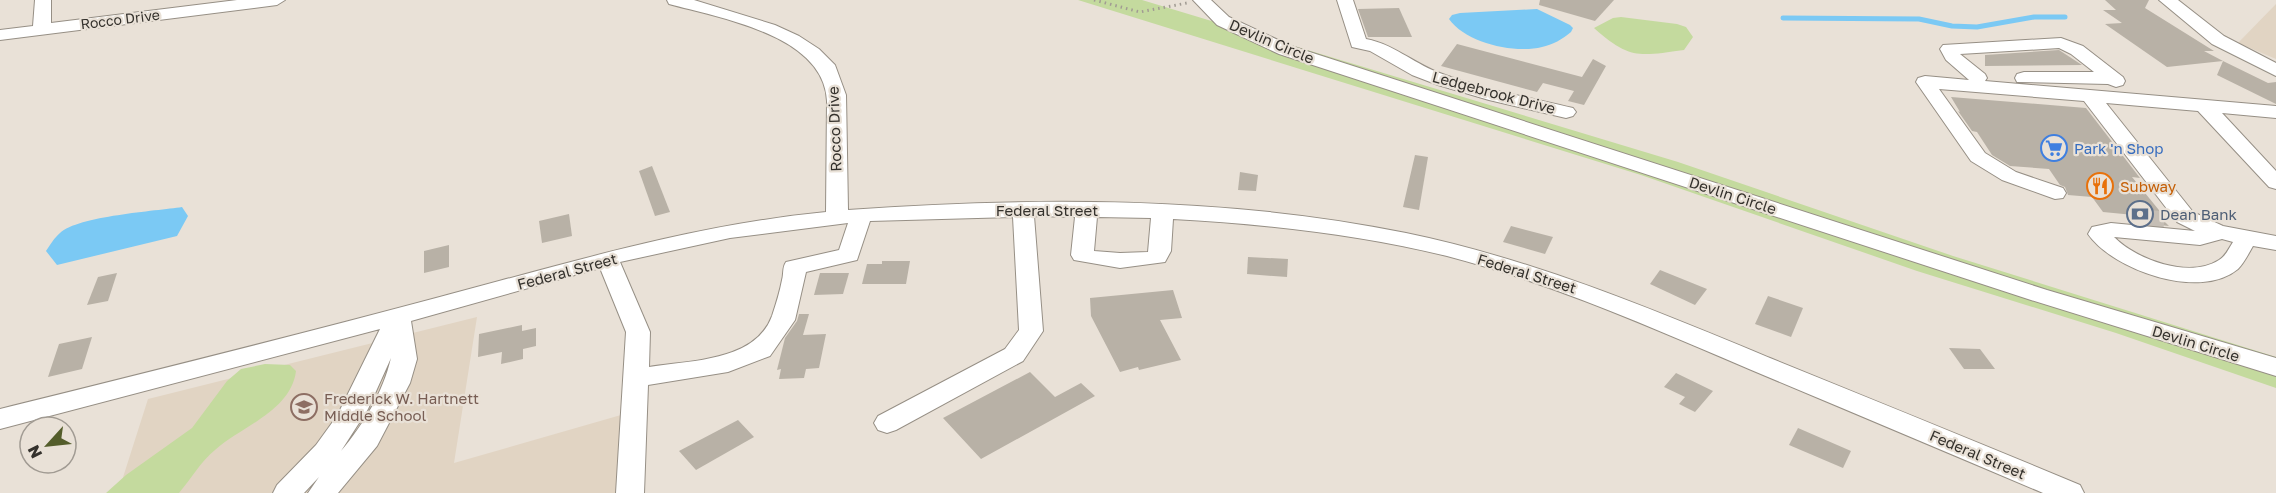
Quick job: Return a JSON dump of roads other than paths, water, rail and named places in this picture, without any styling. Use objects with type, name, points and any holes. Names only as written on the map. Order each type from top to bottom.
[{"type":"street","points":[[42,29],[43,0]]},
{"type":"street","name":"Rocco Drive","points":[[0,35],[277,0]]},
{"type":"street","name":"Rocco Drive","points":[[675,0],[755,24],[790,38],[813,52],[825,65],[836,88],[837,217]]},
{"type":"street","name":"Devlin Circle","points":[[1201,0],[1213,13],[1237,28],[1285,50],[1340,49],[2039,295],[2276,367]]},
{"type":"street","points":[[1340,49],[1345,0]]},
{"type":"street","points":[[2166,0],[2218,40],[2276,70]]},
{"type":"street","points":[[2140,102],[2077,50],[2061,43],[1961,47],[1948,51],[1984,83],[2140,102],[2276,112]]},
{"type":"street","name":"Ledgebrook Drive","points":[[1340,49],[1381,47],[1411,67],[1448,82],[1566,112]]},
{"type":"street","points":[[2055,193],[2009,176],[1977,157],[1925,82],[1984,83],[2112,78]]},
{"type":"street","points":[[2091,97],[2179,212],[2201,226],[2230,235]]},
{"type":"street","points":[[2205,107],[2276,183]]},
{"type":"street","points":[[888,423],[1014,355],[1031,331],[1023,210]]},
{"type":"street","name":"Federal Street","points":[[0,419],[398,317],[608,260],[729,231],[837,217],[1023,210],[1162,212],[1261,218],[1361,232],[1428,245],[1513,267],[1617,303],[2070,493]]},
{"type":"street","points":[[1088,210],[1082,255],[1094,259],[1157,257],[1160,251],[1162,212]]},
{"type":"street","points":[[636,378],[728,363],[761,350],[783,320],[795,276],[794,267],[849,255],[861,216]]},
{"type":"street","points":[[2139,222],[2105,223],[2101,225],[2100,232],[2103,240],[2123,255],[2152,268],[2178,273],[2208,272],[2228,265],[2230,235]]},
{"type":"street","points":[[2167,224],[2276,243]]},
{"type":"street","points":[[2100,232],[2111,230],[2200,238],[2230,235]]},
{"type":"street","points":[[608,260],[638,332],[630,493]]},
{"type":"street","points":[[287,493],[316,464],[337,437],[366,386],[398,317]]},
{"type":"street","points":[[322,493],[367,439],[397,383],[405,359],[398,317]]},
{"type":"water","points":[[1537,9],[1570,25],[1573,28],[1571,32],[1550,45],[1542,47],[1505,48],[1491,45],[1467,34],[1449,19],[1452,15],[1460,13]]},
{"type":"water","points":[[182,207],[188,216],[177,236],[57,265],[46,251],[60,233],[83,222]]},
{"type":"waterway","points":[[1783,18],[1919,19],[1952,26],[1977,27],[2034,17],[2065,17]]},
{"type":"tunnel","points":[[2139,222],[2167,224]]},
{"type":"place","name":"Park 'n Shop","points":[[2054,148]]},
{"type":"place","name":"Subway","points":[[2100,186]]},
{"type":"place","name":"Dean Bank","points":[[2140,214]]},
{"type":"place","name":"Frederick W. Hartnett Middle School","points":[[304,407]]}]
